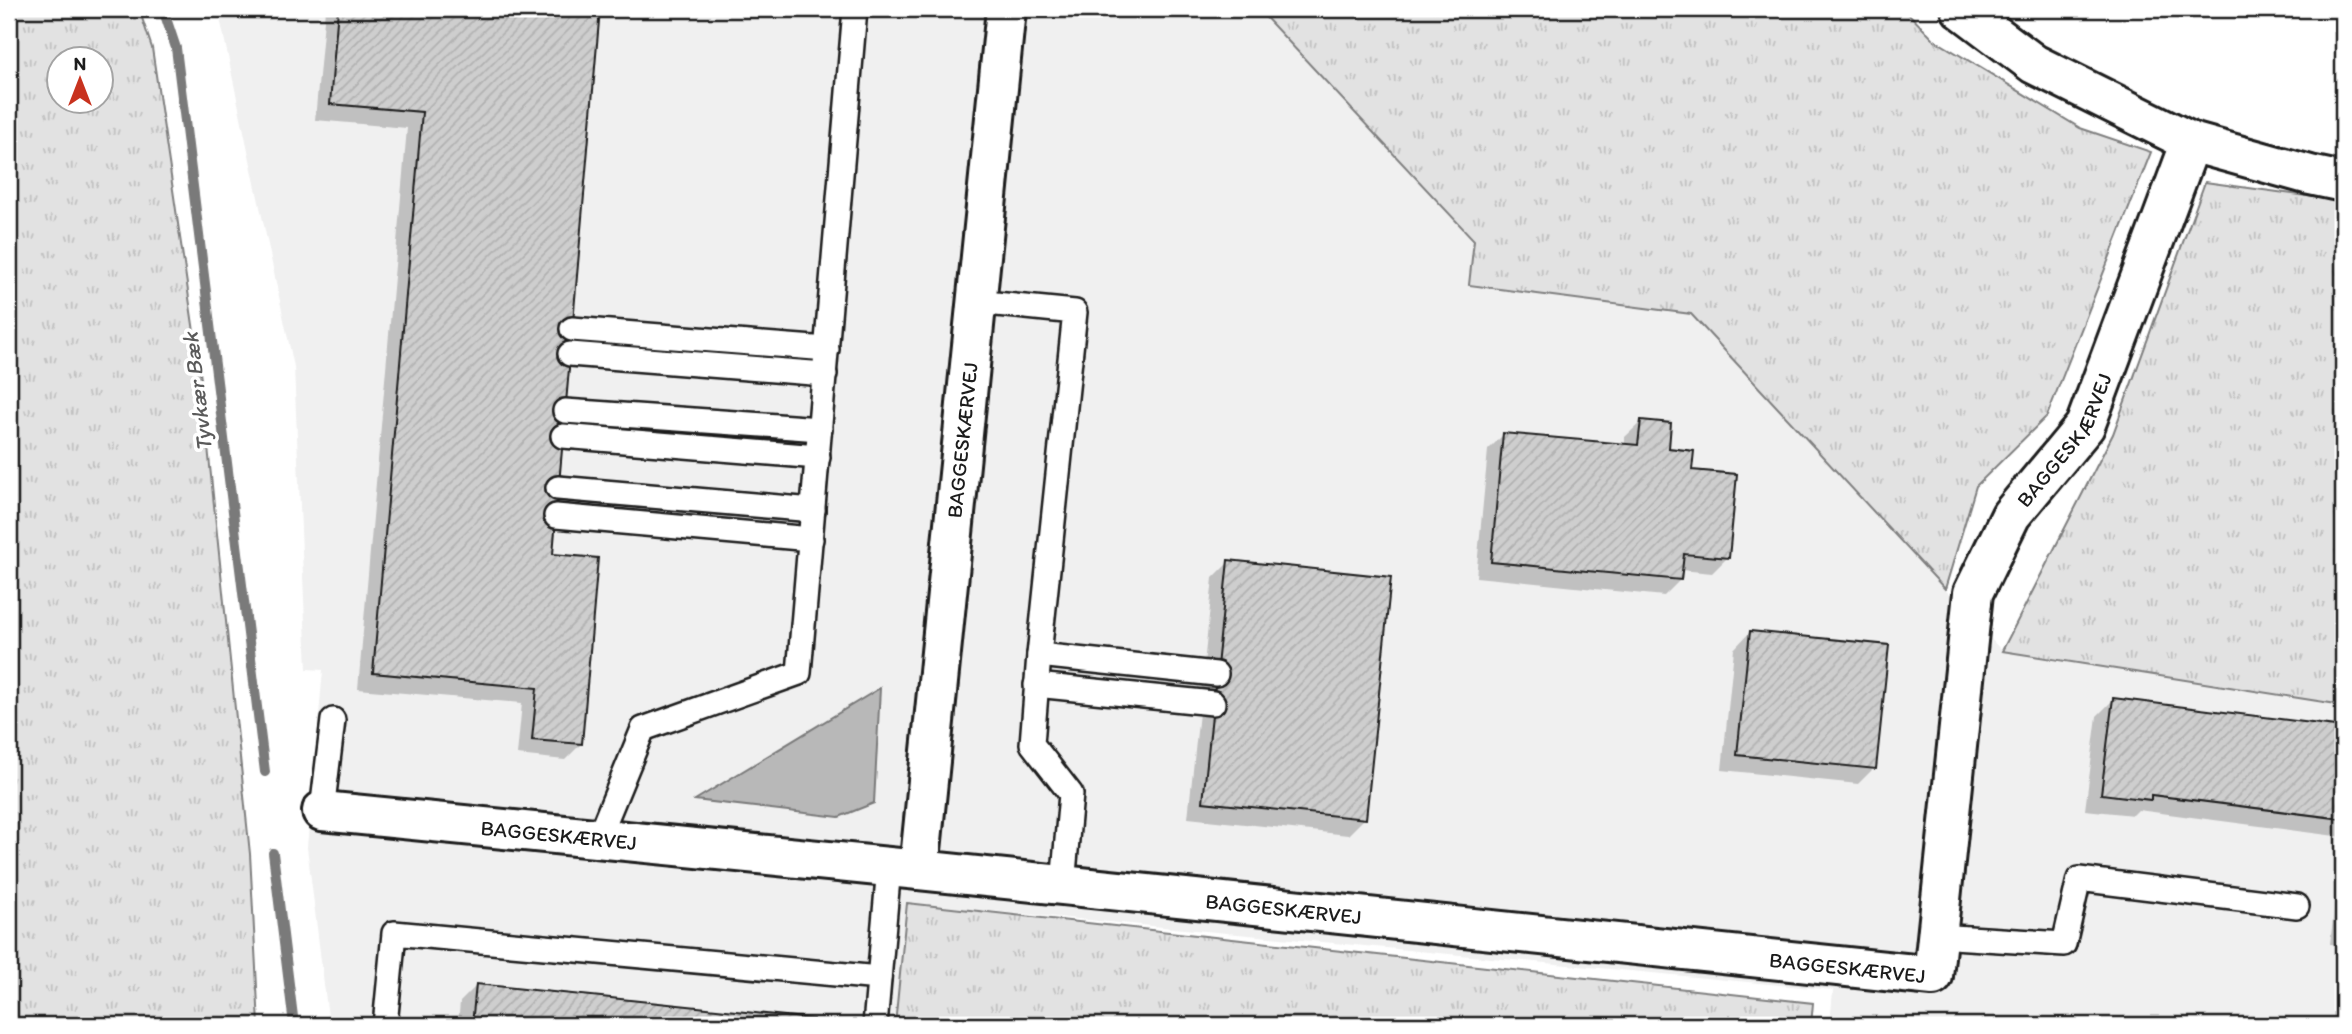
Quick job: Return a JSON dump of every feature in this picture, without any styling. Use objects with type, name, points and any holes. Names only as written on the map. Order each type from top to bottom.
[{"type":"street","name":"BAGGESKÆRVEJ","points":[[904,869],[976,302],[1006,9]]},
{"type":"street","points":[[1961,9],[2034,64],[2191,142],[2310,176],[2343,182]]},
{"type":"street","name":"BAGGESKÆRVEJ","points":[[323,811],[1933,976],[1973,593],[2011,515],[2085,426],[2191,142]]},
{"type":"lane","points":[[598,839],[643,729],[799,674],[855,9]]},
{"type":"lane","points":[[976,302],[1075,312],[1032,744],[1071,794],[1063,885]]},
{"type":"lane","points":[[572,329],[827,349]]},
{"type":"lane","points":[[570,354],[824,374]]},
{"type":"lane","points":[[565,411],[820,429]]},
{"type":"lane","points":[[563,436],[818,457]]},
{"type":"lane","points":[[558,488],[813,510]]},
{"type":"lane","points":[[556,516],[811,539]]},
{"type":"lane","points":[[1039,656],[1216,674]]},
{"type":"lane","points":[[1037,685],[1213,703]]},
{"type":"lane","points":[[323,811],[333,720]]},
{"type":"lane","points":[[875,1025],[879,978],[904,869]]},
{"type":"lane","points":[[1937,936],[2064,944],[2079,879],[2297,906]]},
{"type":"lane","points":[[385,1025],[394,933],[879,978]]},
{"type":"shaded area","points":[[218,9],[1410,9],[2002,651],[2343,705],[2343,1025],[1830,1025],[1833,990],[907,903],[895,1025],[329,1025],[307,847],[323,670],[307,669],[294,367]]},
{"type":"shaded area","points":[[880,688],[874,803],[839,817],[695,800]]},
{"type":"green space","points":[[9,9],[139,9],[152,48],[201,379],[250,854],[259,1025],[9,1025]]},
{"type":"green space","points":[[1258,9],[1904,9],[1933,39],[2080,128],[2151,152],[2047,416],[1976,486],[1945,589],[1691,314],[1469,285],[1474,240]]},
{"type":"green space","points":[[2205,182],[2343,201],[2343,705],[2002,651],[2113,434]]},
{"type":"green space","points":[[907,903],[1813,1003],[1811,1025],[895,1025]]},
{"type":"building","points":[[338,9],[600,9],[553,554],[598,558],[582,744],[532,740],[537,688],[373,673],[422,112],[330,104]]},
{"type":"building","points":[[1641,420],[1671,423],[1669,448],[1694,451],[1692,470],[1737,474],[1729,558],[1684,554],[1681,580],[1491,562],[1503,433],[1638,445]]},
{"type":"building","points":[[1228,560],[1391,577],[1366,819],[1203,802]]},
{"type":"building","points":[[1750,631],[1889,645],[1876,769],[1737,755]]},
{"type":"building","points":[[2113,698],[2343,727],[2343,819],[2151,795],[2151,800],[2101,794]]},
{"type":"building","points":[[476,984],[813,1019],[812,1025],[472,1025]]},
{"type":"waterway","name":"Tyvkær Bæk","points":[[163,9],[176,48],[265,772]]},
{"type":"waterway","name":"Tyvkær Bæk","points":[[273,853],[294,1025]]}]
